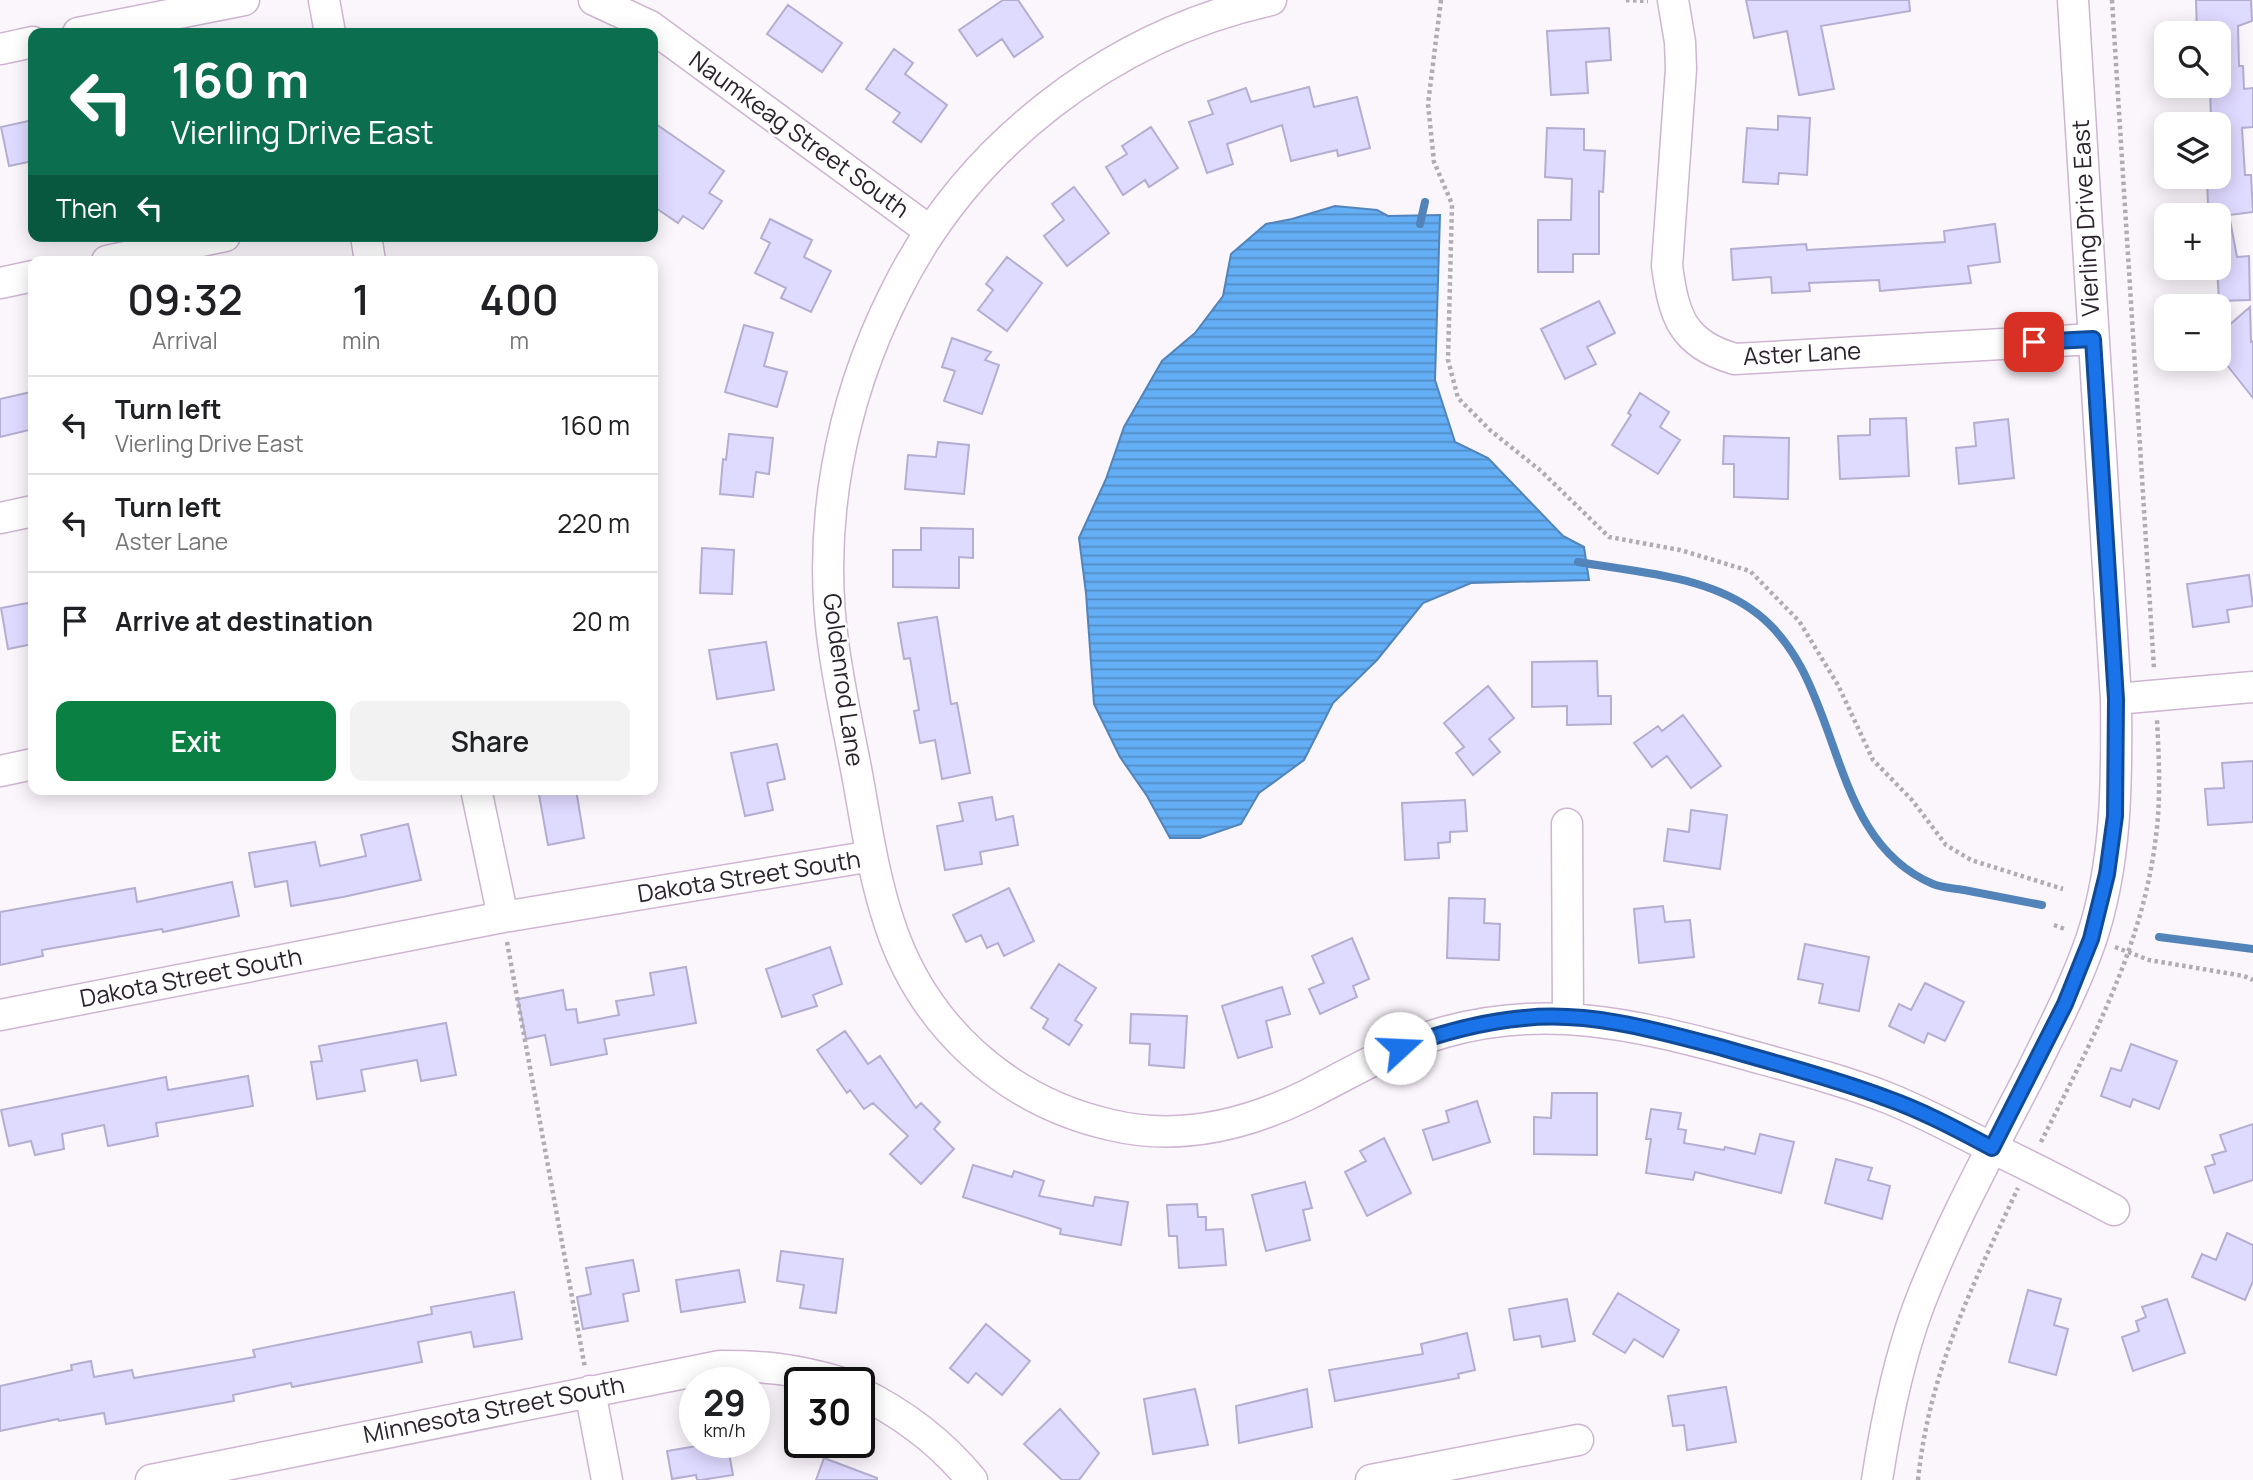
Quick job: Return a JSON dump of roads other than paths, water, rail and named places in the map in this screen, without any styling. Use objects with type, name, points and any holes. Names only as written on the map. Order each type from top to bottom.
[{"type":"street","points":[[103,28],[244,0]]},
{"type":"street","points":[[324,0],[329,28]]},
{"type":"street","name":"Naumkeag Street South","points":[[593,0],[653,28]]},
{"type":"street","name":"Goldenrod Lane","points":[[872,856],[833,645],[829,593],[831,519],[844,429],[859,378],[883,317],[930,231],[1000,148],[1041,110],[1129,53],[1169,33],[1220,14],[1271,0]]},
{"type":"street","name":"Aster Lane","points":[[1673,0],[1680,42],[1681,69],[1667,266],[1671,297],[1681,322],[1695,340],[1711,352],[1735,359],[2093,339]]},
{"type":"street","name":"Vierling Drive East","points":[[1877,1480],[1893,1392],[1919,1306],[1945,1245],[2065,1004],[2091,939],[2107,874],[2115,816],[2116,699],[2073,0]]},
{"type":"street","name":"Naumkeag Street South","points":[[658,32],[930,231]]},
{"type":"street","points":[[0,49],[28,43]]},
{"type":"street","points":[[131,256],[197,242]]},
{"type":"street","points":[[0,283],[28,277]]},
{"type":"street","points":[[0,518],[28,512]]},
{"type":"street","points":[[2116,699],[2253,687]]},
{"type":"street","points":[[0,771],[28,765]]},
{"type":"street","points":[[477,795],[503,917]]},
{"type":"street","points":[[1567,824],[1568,1017]]},
{"type":"street","name":"Dakota Street South","points":[[0,1015],[503,917],[872,856],[890,925],[914,980],[936,1014],[968,1050],[1004,1080],[1071,1115],[1116,1127],[1153,1132],[1191,1131],[1226,1125],[1302,1097],[1400,1048],[1440,1033],[1476,1024],[1526,1017],[1568,1017],[1660,1031],[1814,1073],[1889,1098],[2030,1164],[2114,1210]]},
{"type":"street","name":"Minnesota Street South","points":[[151,1480],[720,1366],[784,1369]]},
{"type":"street","points":[[590,1391],[607,1480]]},
{"type":"street","points":[[875,1400],[920,1428],[949,1453],[972,1480]]},
{"type":"street","points":[[1371,1480],[1578,1440]]},
{"type":"water","points":[[1335,206],[1377,210],[1388,216],[1440,215],[1435,380],[1455,442],[1488,458],[1563,536],[1584,547],[1589,580],[1471,583],[1423,603],[1377,660],[1333,703],[1304,760],[1259,793],[1241,824],[1200,838],[1170,838],[1147,796],[1120,757],[1094,704],[1079,538],[1106,479],[1124,427],[1162,361],[1195,333],[1223,296],[1231,254],[1266,224]]},
{"type":"waterway","points":[[1420,224],[1425,202]]},
{"type":"waterway","points":[[1578,562],[1668,576],[1711,589],[1751,609],[1782,638],[1804,673],[1851,793],[1870,830],[1897,861],[1933,884],[2042,905]]},
{"type":"waterway","points":[[2159,937],[2253,949]]}]
